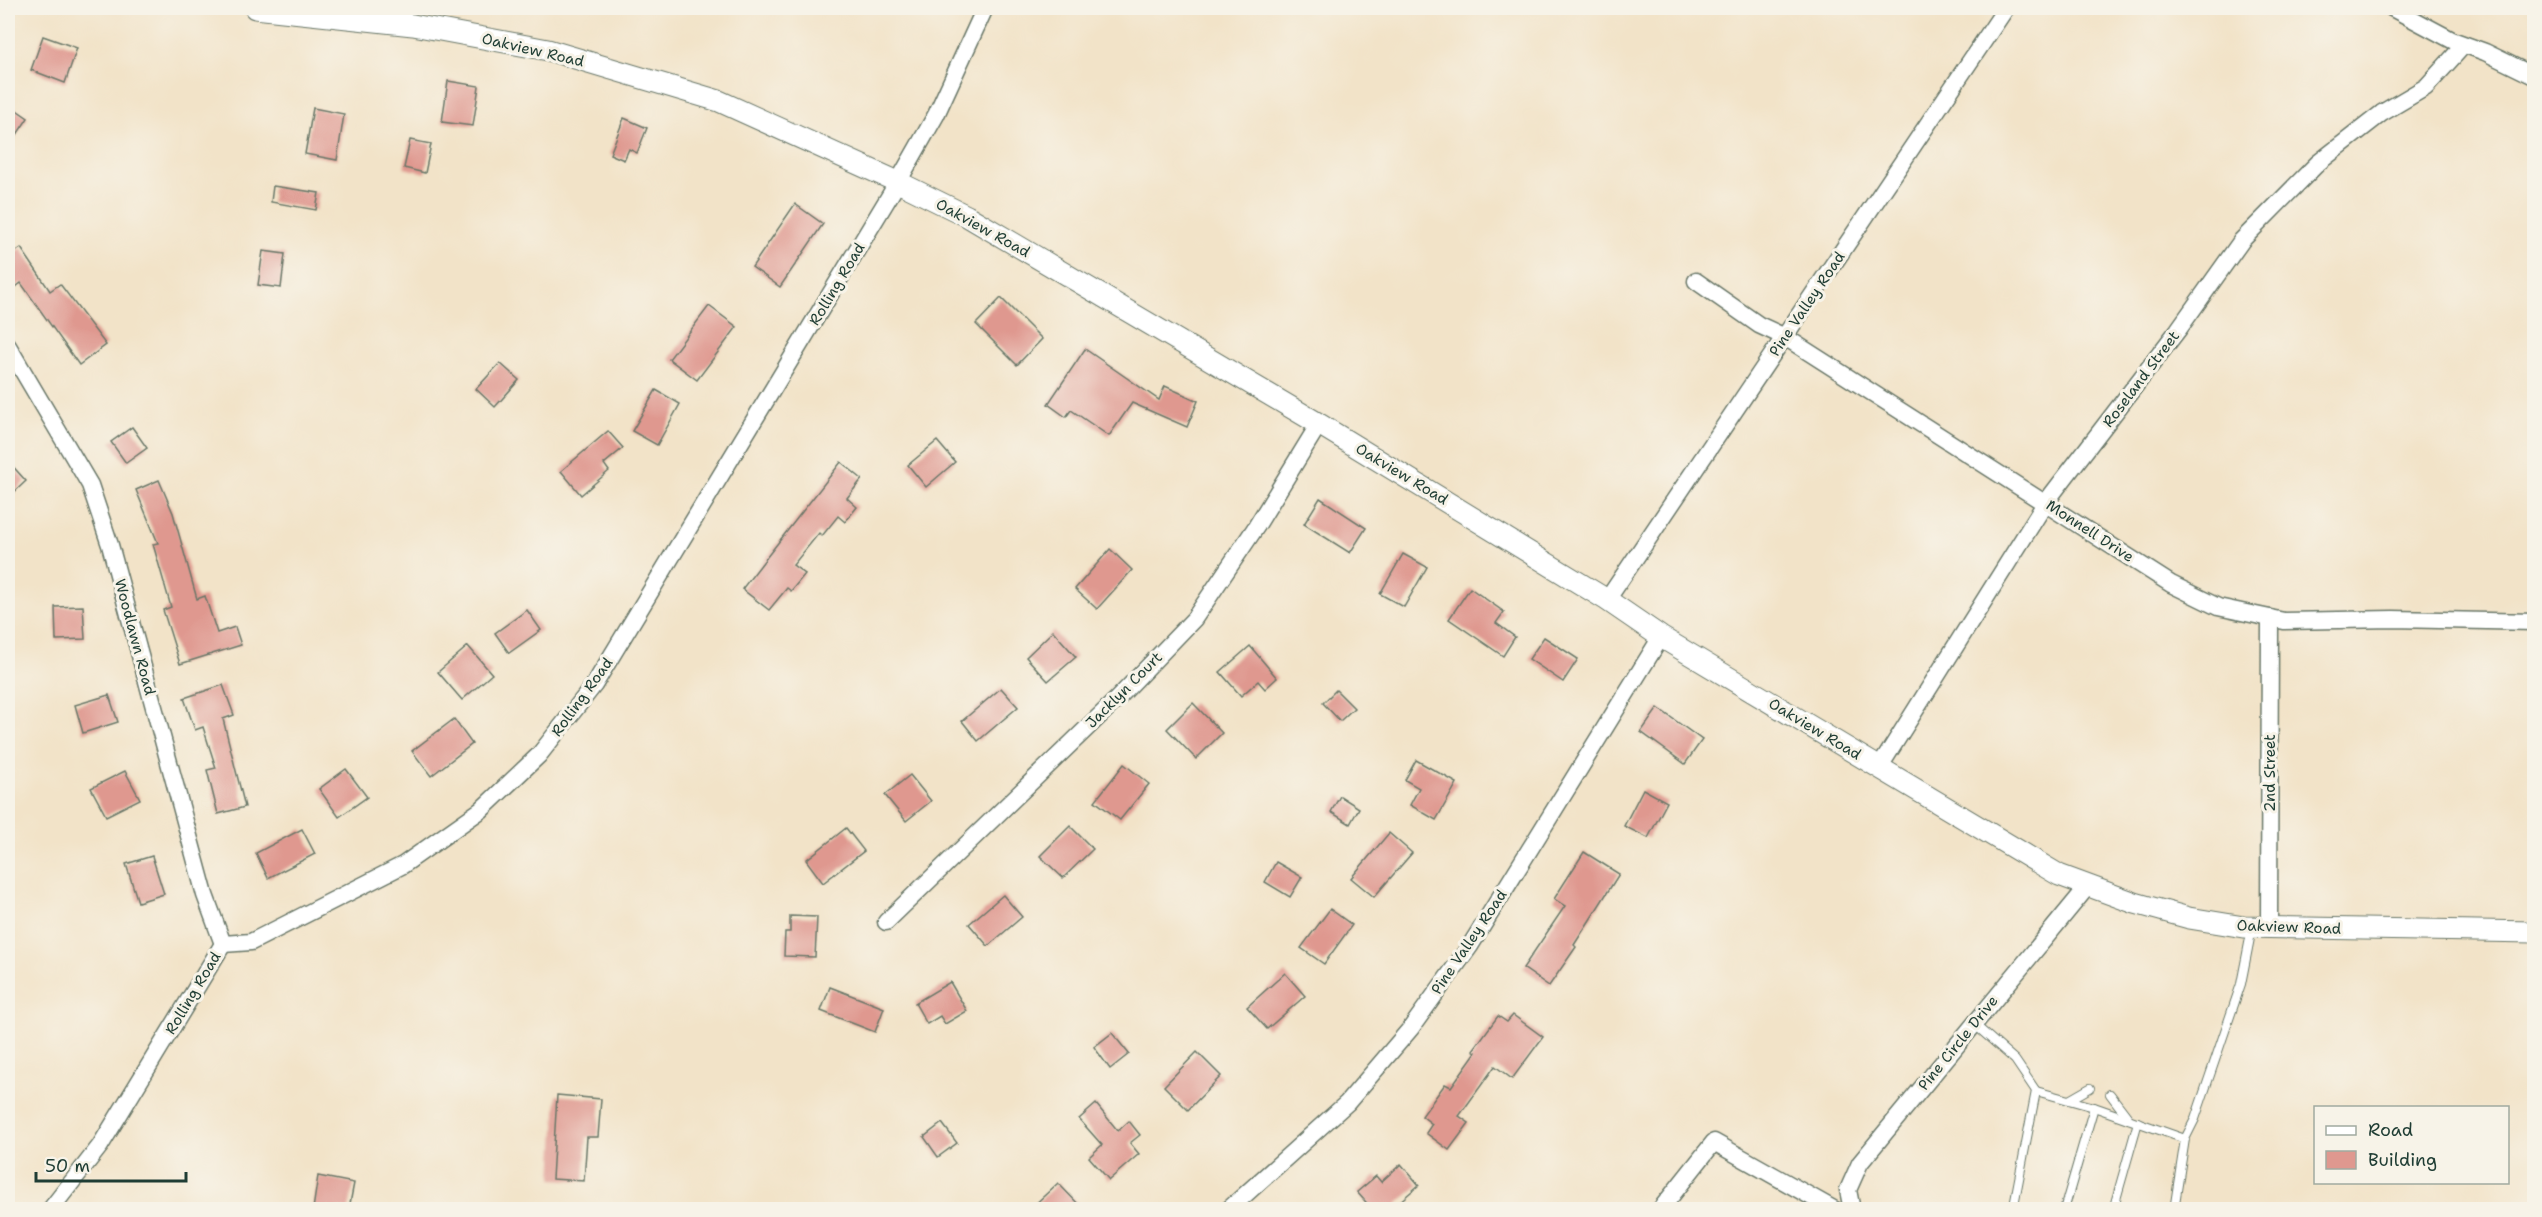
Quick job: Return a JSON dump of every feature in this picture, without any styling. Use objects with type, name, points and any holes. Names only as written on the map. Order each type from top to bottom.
[{"type":"street","name":"Oakview Road","points":[[255,8],[311,11],[413,25],[548,50],[719,101],[898,182],[967,216],[1319,424],[1607,600],[1661,637],[2059,875],[2188,918],[2261,927],[2535,932]]},
{"type":"street","name":"Rolling Road","points":[[50,1209],[100,1146],[223,944],[251,942],[402,865],[481,810],[541,753],[594,685],[898,182],[936,115],[985,8]]},
{"type":"street","name":"Pine Valley Road","points":[[1607,600],[2006,8]]},
{"type":"street","points":[[2392,8],[2452,40],[2535,76]]},
{"type":"street","name":"Roseland Street","points":[[1879,768],[2046,502],[2178,330],[2242,240],[2318,163],[2382,113],[2426,87],[2464,45]]},
{"type":"street","name":"Monnell Drive","points":[[1696,281],[1759,325],[1785,337],[2171,584],[2217,607],[2284,621],[2393,619],[2535,622]]},
{"type":"street","name":"Woodlawn Road","points":[[8,346],[90,485],[110,545],[205,895],[223,944]]},
{"type":"street","name":"Jacklyn Court","points":[[886,922],[1116,700],[1194,619],[1256,527],[1319,424]]},
{"type":"street","name":"2nd Street","points":[[2261,927],[2270,618]]},
{"type":"street","name":"Pine Valley Road","points":[[1228,1209],[1347,1103],[1411,1028],[1470,946],[1661,637]]},
{"type":"street","name":"Pine Circle Drive","points":[[1852,1209],[1848,1190],[1860,1163],[2088,886]]},
{"type":"street","points":[[1660,1209],[1714,1142],[1835,1209]]},
{"type":"lane","points":[[2174,1209],[2184,1139],[2195,1119],[2261,927]]},
{"type":"lane","points":[[1974,1024],[2015,1060],[2036,1091],[2094,1107],[2184,1139]]},
{"type":"lane","points":[[2069,1100],[2091,1088]]},
{"type":"lane","points":[[2013,1209],[2036,1091]]},
{"type":"lane","points":[[2110,1094],[2134,1121]]},
{"type":"lane","points":[[2064,1209],[2094,1107]]},
{"type":"lane","points":[[2113,1209],[2134,1121]]},
{"type":"building","points":[[43,36],[77,48],[65,83],[31,70]]},
{"type":"building","points":[[448,81],[479,86],[473,126],[442,122]]},
{"type":"building","points":[[8,104],[28,118],[8,148]]},
{"type":"building","points":[[313,108],[344,114],[337,160],[305,154]]},
{"type":"building","points":[[624,118],[647,128],[637,153],[629,149],[624,160],[610,154]]},
{"type":"building","points":[[410,140],[431,144],[425,173],[404,168]]},
{"type":"building","points":[[273,186],[319,193],[316,210],[271,202]]},
{"type":"building","points":[[795,204],[823,224],[780,287],[752,267]]},
{"type":"building","points":[[21,248],[50,291],[60,284],[106,345],[79,365],[21,283],[8,293],[8,257]]},
{"type":"building","points":[[263,251],[285,254],[281,288],[258,285]]},
{"type":"building","points":[[1001,298],[1042,339],[1017,365],[976,324]]},
{"type":"building","points":[[709,306],[737,327],[697,380],[669,359]]},
{"type":"building","points":[[1085,349],[1159,400],[1165,386],[1198,401],[1187,427],[1132,403],[1109,436],[1071,410],[1066,417],[1048,404]]},
{"type":"building","points":[[500,363],[519,380],[495,407],[476,389]]},
{"type":"building","points":[[656,390],[680,404],[657,445],[632,431]]},
{"type":"building","points":[[132,427],[147,448],[126,463],[111,442]]},
{"type":"building","points":[[608,431],[623,448],[604,464],[609,471],[581,495],[561,471]]},
{"type":"building","points":[[937,441],[955,462],[926,487],[908,465]]},
{"type":"building","points":[[8,461],[26,481],[8,498]]},
{"type":"building","points":[[841,462],[862,479],[847,498],[857,507],[845,522],[838,516],[822,536],[819,533],[793,565],[805,574],[791,591],[787,588],[769,610],[742,589]]},
{"type":"building","points":[[159,480],[173,513],[197,599],[205,596],[217,633],[235,627],[241,645],[180,664],[163,610],[171,607],[153,544],[158,543],[136,490]]},
{"type":"building","points":[[1320,498],[1366,528],[1350,553],[1304,524]]},
{"type":"building","points":[[1110,549],[1132,570],[1097,609],[1075,589]]},
{"type":"building","points":[[1403,554],[1427,567],[1404,607],[1380,594]]},
{"type":"building","points":[[1470,588],[1504,612],[1496,623],[1515,637],[1503,656],[1449,619]]},
{"type":"building","points":[[83,606],[85,639],[56,640],[55,607]]},
{"type":"building","points":[[527,610],[541,630],[509,653],[495,633]]},
{"type":"building","points":[[1053,631],[1076,657],[1048,681],[1026,657]]},
{"type":"building","points":[[1544,637],[1578,659],[1563,682],[1529,659]]},
{"type":"building","points":[[468,646],[492,674],[462,700],[438,672]]},
{"type":"building","points":[[1250,646],[1277,678],[1265,689],[1258,681],[1241,696],[1220,672]]},
{"type":"building","points":[[223,685],[234,715],[223,719],[245,807],[218,814],[207,770],[216,768],[203,727],[195,730],[184,698]]},
{"type":"building","points":[[1001,688],[1018,707],[978,741],[962,721]]},
{"type":"building","points":[[1336,690],[1354,708],[1340,721],[1323,703]]},
{"type":"building","points":[[109,695],[118,722],[83,733],[75,705]]},
{"type":"building","points":[[1193,703],[1222,733],[1196,759],[1167,729]]},
{"type":"building","points":[[1658,708],[1702,740],[1685,764],[1641,732]]},
{"type":"building","points":[[454,719],[472,744],[431,776],[412,751]]},
{"type":"building","points":[[1416,760],[1457,783],[1436,820],[1410,805],[1419,788],[1405,780]]},
{"type":"building","points":[[1124,764],[1149,784],[1120,820],[1095,801]]},
{"type":"building","points":[[346,769],[367,797],[339,817],[319,789]]},
{"type":"building","points":[[125,771],[140,799],[106,816],[91,788]]},
{"type":"building","points":[[910,775],[931,801],[906,821],[885,795]]},
{"type":"building","points":[[1643,789],[1667,802],[1648,838],[1624,826]]},
{"type":"building","points":[[1340,796],[1359,808],[1350,824],[1331,812]]},
{"type":"building","points":[[1070,826],[1093,849],[1063,878],[1040,856]]},
{"type":"building","points":[[846,828],[864,851],[823,883],[806,860]]},
{"type":"building","points":[[302,829],[315,854],[268,878],[256,853]]},
{"type":"building","points":[[1389,833],[1412,853],[1374,897],[1351,878]]},
{"type":"building","points":[[1584,852],[1619,874],[1574,945],[1576,947],[1549,986],[1523,968],[1565,906],[1554,899]]},
{"type":"building","points":[[152,856],[164,894],[138,902],[126,864]]},
{"type":"building","points":[[1276,862],[1302,877],[1290,897],[1265,882]]},
{"type":"building","points":[[1003,895],[1022,917],[988,946],[969,924]]},
{"type":"building","points":[[1330,909],[1352,925],[1324,964],[1301,948]]},
{"type":"building","points":[[790,916],[817,917],[815,957],[784,956],[785,932],[790,932]]},
{"type":"building","points":[[1285,973],[1305,996],[1267,1029],[1247,1007]]},
{"type":"building","points":[[950,982],[967,1011],[945,1024],[940,1016],[927,1024],[915,1003]]},
{"type":"building","points":[[830,987],[884,1008],[875,1032],[821,1011]]},
{"type":"building","points":[[1513,1015],[1543,1037],[1512,1079],[1495,1066],[1459,1116],[1469,1123],[1449,1150],[1426,1133],[1432,1124],[1422,1116],[1445,1084],[1451,1087],[1476,1052],[1473,1050],[1498,1016],[1507,1022]]},
{"type":"building","points":[[1112,1033],[1129,1054],[1110,1069],[1094,1047]]},
{"type":"building","points":[[1197,1052],[1221,1076],[1188,1110],[1164,1086]]},
{"type":"building","points":[[557,1095],[601,1099],[598,1137],[587,1137],[584,1181],[552,1179]]},
{"type":"building","points":[[1096,1104],[1118,1131],[1129,1121],[1140,1135],[1130,1143],[1139,1154],[1109,1180],[1089,1157],[1102,1145],[1079,1119]]},
{"type":"building","points":[[942,1123],[957,1143],[938,1157],[924,1137]]},
{"type":"building","points":[[1401,1164],[1419,1185],[1391,1209],[1372,1209],[1357,1192],[1376,1176],[1381,1182]]},
{"type":"building","points":[[318,1176],[354,1183],[349,1209],[313,1209]]},
{"type":"building","points":[[1058,1183],[1083,1209],[1030,1209]]}]
